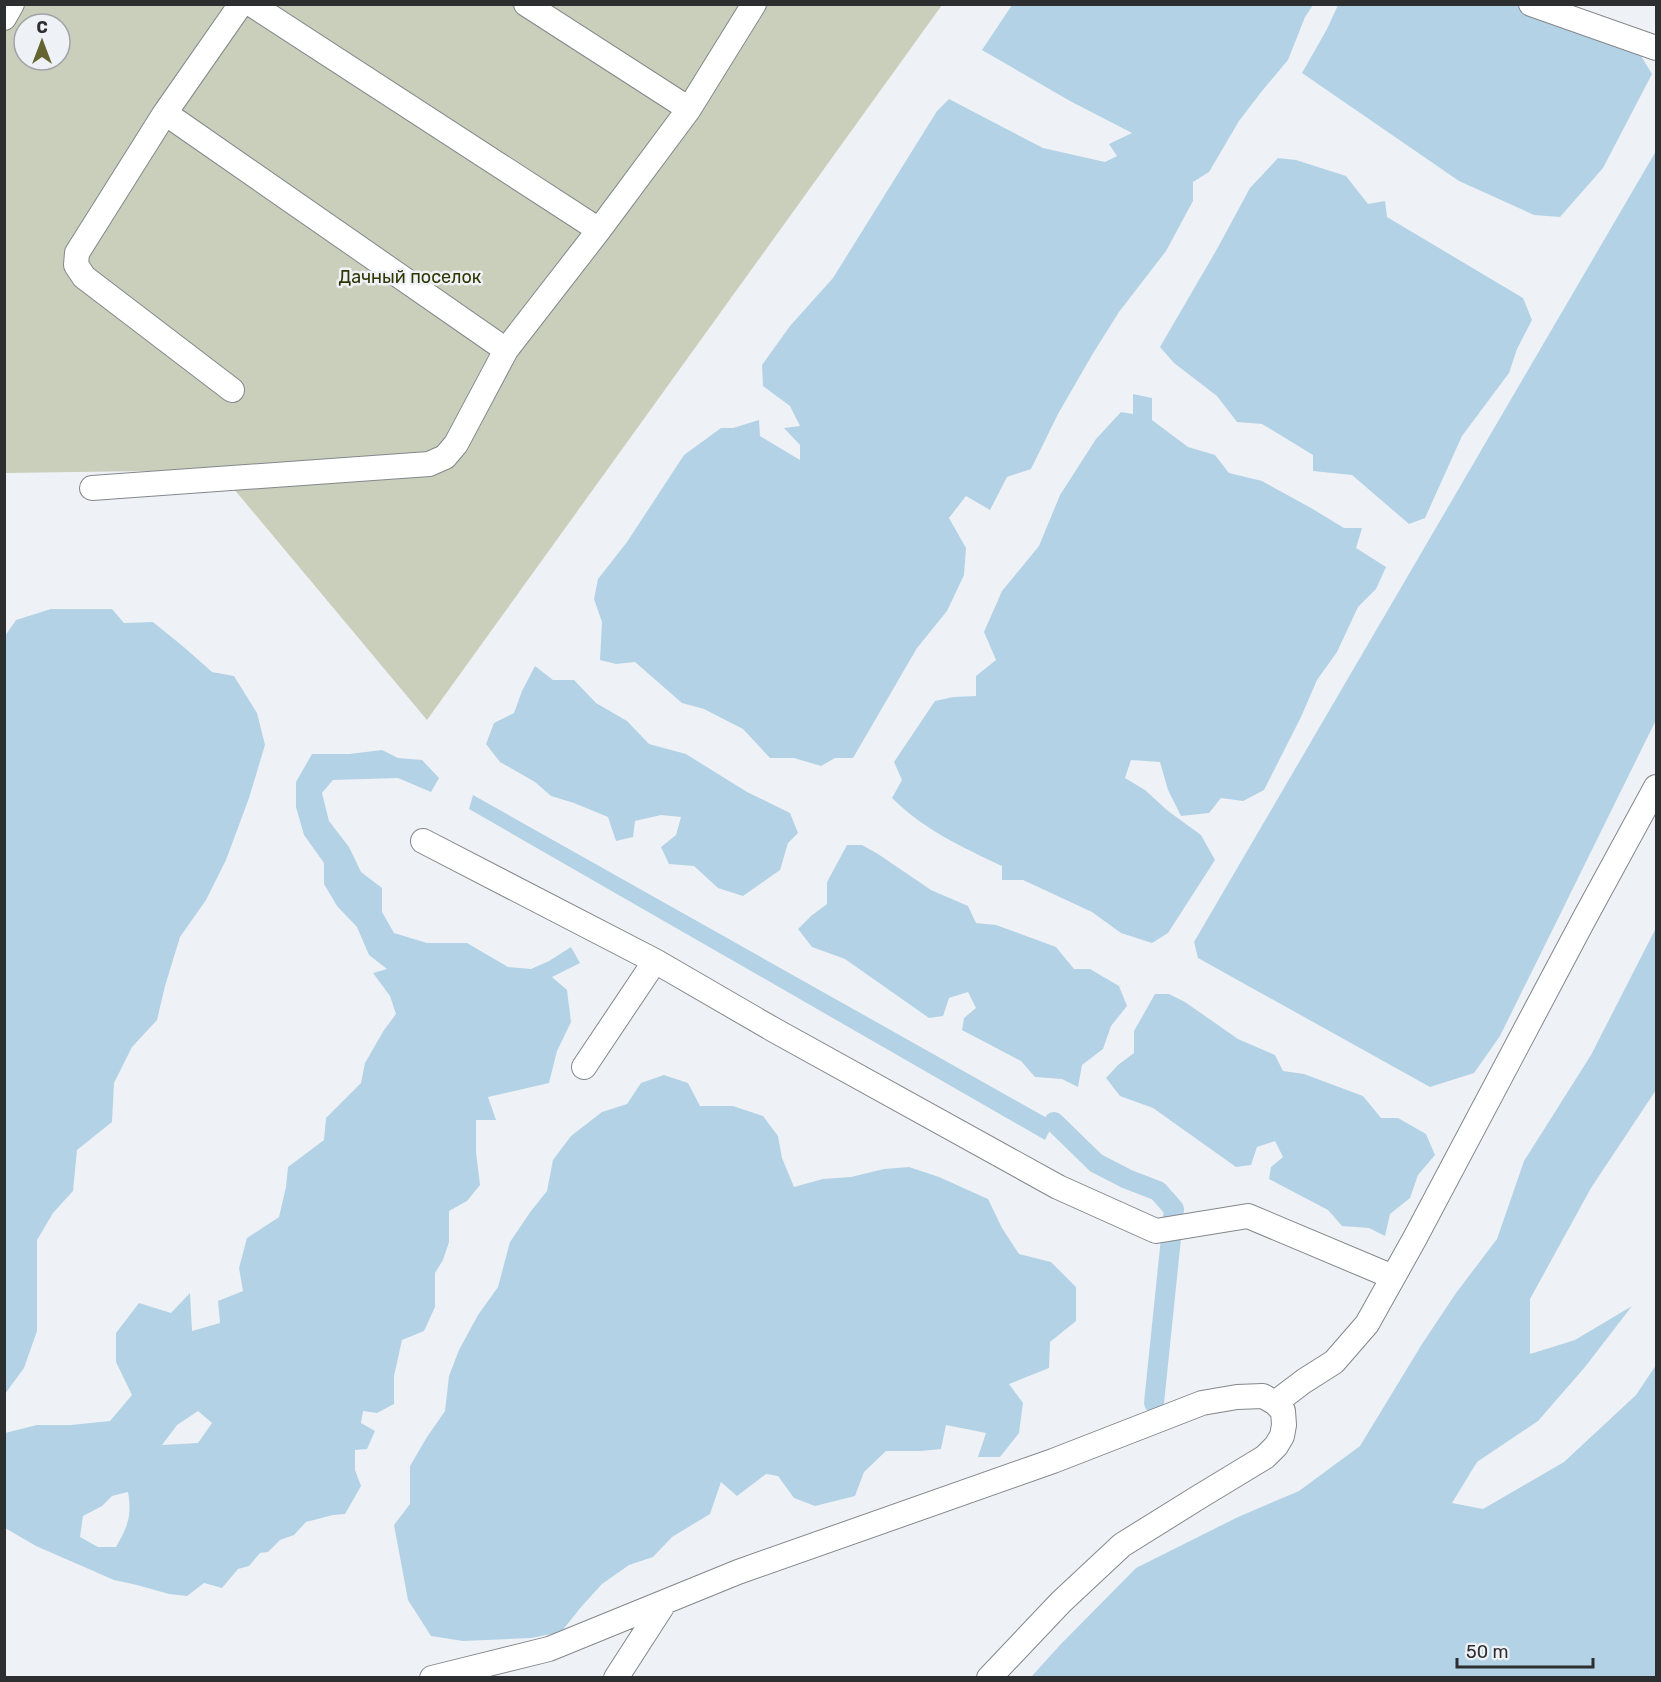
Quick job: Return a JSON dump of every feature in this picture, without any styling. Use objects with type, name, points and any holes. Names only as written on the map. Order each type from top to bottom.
[{"type":"street","points":[[4,18],[12,4]]},
{"type":"street","points":[[232,390],[84,277],[76,265],[77,253],[165,113],[241,4]]},
{"type":"street","points":[[251,4],[599,230]]},
{"type":"street","points":[[526,4],[689,109]]},
{"type":"street","points":[[92,488],[429,464],[445,457],[456,444],[506,350],[689,109],[754,4]]},
{"type":"street","points":[[1531,4],[1656,48]]},
{"type":"street","points":[[165,113],[506,350]]},
{"type":"street","points":[[1275,1403],[1334,1362],[1367,1324],[1656,787]]},
{"type":"street","points":[[423,841],[656,961],[774,1030],[1058,1186],[1156,1231],[1248,1216],[1393,1277]]},
{"type":"street","points":[[584,1067],[656,961]]},
{"type":"street","points":[[432,1677],[549,1649],[738,1572],[1053,1461],[1202,1403],[1236,1397],[1263,1396],[1283,1411],[1282,1436],[1265,1457],[1122,1545],[1061,1602],[989,1677]]},
{"type":"street","points":[[617,1677],[665,1602]]},
{"type":"green space","name":"Дачный поселок","points":[[4,5],[942,5],[427,720],[218,470],[5,473]]},
{"type":"water","points":[[1511,4],[1638,51],[1652,74],[1603,168],[1560,217],[1534,215],[1459,181],[1302,73],[1338,5]]},
{"type":"water","points":[[1012,5],[1313,5],[1305,17],[1288,60],[1239,121],[1209,172],[1193,182],[1193,201],[1166,251],[1119,312],[1092,355],[1058,414],[1031,469],[1007,477],[990,510],[966,496],[949,518],[966,548],[964,575],[947,611],[917,648],[853,758],[835,758],[821,766],[794,758],[770,758],[743,729],[704,709],[682,703],[635,662],[616,664],[600,660],[602,622],[594,599],[598,579],[627,542],[684,455],[721,428],[733,428],[759,420],[760,436],[800,460],[800,445],[784,428],[800,426],[790,406],[763,386],[762,365],[790,326],[833,278],[937,111],[949,99],[1043,148],[1105,162],[1117,156],[1109,144],[1132,133],[1070,101],[982,50]]},
{"type":"water","points":[[1656,151],[1656,720],[1500,1036],[1474,1073],[1430,1087],[1198,958],[1194,942]]},
{"type":"water","points":[[1278,158],[1296,160],[1346,176],[1368,204],[1385,201],[1387,217],[1523,298],[1532,320],[1517,349],[1509,373],[1462,436],[1425,518],[1409,524],[1352,475],[1313,471],[1313,455],[1262,424],[1237,422],[1217,396],[1174,363],[1160,347],[1250,188]]},
{"type":"water","points":[[1133,394],[1152,398],[1152,420],[1188,447],[1215,455],[1229,473],[1262,481],[1344,528],[1362,528],[1356,548],[1386,567],[1376,589],[1358,607],[1337,652],[1317,680],[1264,790],[1243,801],[1221,798],[1209,813],[1181,816],[1168,790],[1160,762],[1131,760],[1125,778],[1145,790],[1168,811],[1201,835],[1215,860],[1168,933],[1152,943],[1121,933],[1092,912],[1023,880],[1002,880],[1002,866],[930,829],[892,798],[902,780],[894,762],[935,701],[976,696],[976,676],[996,660],[984,632],[1002,591],[1039,546],[1060,495],[1096,439],[1121,412],[1133,414]]},
{"type":"water","points":[[51,609],[112,609],[124,623],[153,622],[212,672],[234,676],[257,713],[265,745],[249,798],[226,860],[206,900],[180,937],[157,1020],[132,1047],[114,1083],[112,1122],[77,1150],[73,1191],[53,1213],[37,1240],[37,1331],[24,1368],[5,1394],[5,636],[16,620]]},
{"type":"water","points":[[535,666],[553,680],[574,680],[596,703],[627,721],[649,744],[686,754],[747,792],[790,813],[798,833],[788,843],[780,870],[743,896],[718,888],[694,866],[669,864],[661,847],[676,835],[681,817],[661,815],[635,821],[633,837],[616,841],[608,817],[551,796],[535,782],[500,762],[486,744],[494,723],[514,713]]},
{"type":"water","points":[[382,750],[398,758],[422,760],[439,778],[431,792],[398,778],[333,780],[322,793],[329,821],[349,847],[361,872],[382,888],[382,912],[394,933],[427,943],[467,943],[508,967],[531,969],[571,947],[580,963],[552,977],[567,990],[571,1022],[557,1051],[549,1083],[488,1097],[496,1120],[476,1120],[476,1152],[480,1185],[467,1201],[449,1211],[449,1242],[443,1260],[435,1273],[435,1307],[424,1331],[402,1340],[394,1376],[394,1404],[377,1413],[363,1411],[361,1423],[375,1431],[367,1449],[355,1450],[355,1470],[361,1486],[345,1514],[306,1522],[294,1535],[280,1540],[268,1552],[260,1553],[249,1566],[238,1569],[222,1588],[204,1583],[187,1596],[169,1594],[114,1580],[36,1546],[5,1528],[5,1433],[37,1425],[71,1425],[110,1421],[132,1395],[116,1362],[116,1333],[139,1303],[171,1313],[190,1293],[192,1331],[220,1323],[218,1301],[243,1291],[239,1268],[247,1238],[279,1217],[288,1167],[324,1140],[326,1118],[361,1083],[365,1063],[396,1014],[390,996],[373,973],[387,969],[369,955],[357,927],[337,906],[324,884],[324,863],[304,835],[296,807],[296,782],[312,754],[349,754]],"holes":[[[198,1411],[212,1423],[198,1443],[162,1445],[177,1425]],[[128,1492],[130,1508],[128,1521],[116,1547],[98,1547],[80,1537],[83,1516],[102,1506],[112,1496]]]},
{"type":"water","points":[[473,795],[1054,1122],[1045,1140],[469,809]]},
{"type":"water","points":[[847,845],[862,845],[931,890],[968,906],[976,923],[996,925],[1056,947],[1074,969],[1090,969],[1119,986],[1127,1006],[1111,1026],[1103,1049],[1082,1065],[1078,1087],[1062,1079],[1035,1077],[1021,1061],[962,1030],[964,1018],[976,1008],[968,992],[949,998],[943,1016],[929,1018],[845,959],[812,947],[798,929],[827,904],[827,882]]},
{"type":"water","points":[[1656,928],[1656,1090],[1591,1188],[1530,1299],[1530,1354],[1575,1340],[1632,1306],[1585,1367],[1538,1421],[1477,1462],[1452,1503],[1483,1509],[1564,1462],[1636,1395],[1656,1365],[1656,1677],[1031,1677],[1136,1568],[1238,1517],[1299,1491],[1360,1446],[1422,1344],[1456,1293],[1497,1239],[1524,1161],[1591,1055]]},
{"type":"water","points":[[1155,994],[1169,994],[1185,1002],[1238,1039],[1275,1055],[1283,1071],[1304,1074],[1363,1096],[1381,1118],[1398,1118],[1426,1134],[1435,1155],[1418,1175],[1410,1198],[1390,1214],[1385,1236],[1369,1228],[1342,1226],[1328,1210],[1269,1179],[1271,1167],[1283,1157],[1275,1141],[1257,1147],[1251,1165],[1236,1167],[1153,1108],[1120,1096],[1106,1078],[1134,1053],[1134,1031]]},
{"type":"water","points":[[664,1075],[688,1083],[700,1106],[733,1106],[763,1116],[778,1136],[782,1158],[794,1187],[823,1179],[851,1177],[884,1169],[909,1167],[939,1177],[988,1199],[1002,1228],[1019,1254],[1051,1262],[1076,1287],[1076,1321],[1050,1342],[1049,1368],[1009,1384],[1023,1403],[1019,1433],[1000,1457],[978,1457],[986,1433],[946,1425],[941,1449],[886,1451],[864,1472],[855,1496],[815,1506],[794,1498],[778,1476],[766,1474],[737,1496],[721,1482],[710,1514],[672,1537],[653,1557],[629,1565],[602,1584],[561,1632],[531,1638],[463,1641],[431,1636],[408,1600],[394,1525],[410,1504],[410,1466],[445,1411],[449,1376],[459,1350],[478,1315],[498,1287],[510,1242],[547,1191],[553,1160],[571,1136],[602,1112],[627,1104],[641,1083]]},
{"type":"waterway","points":[[1054,1122],[1096,1163],[1127,1179],[1158,1191],[1174,1209],[1154,1403]]}]
